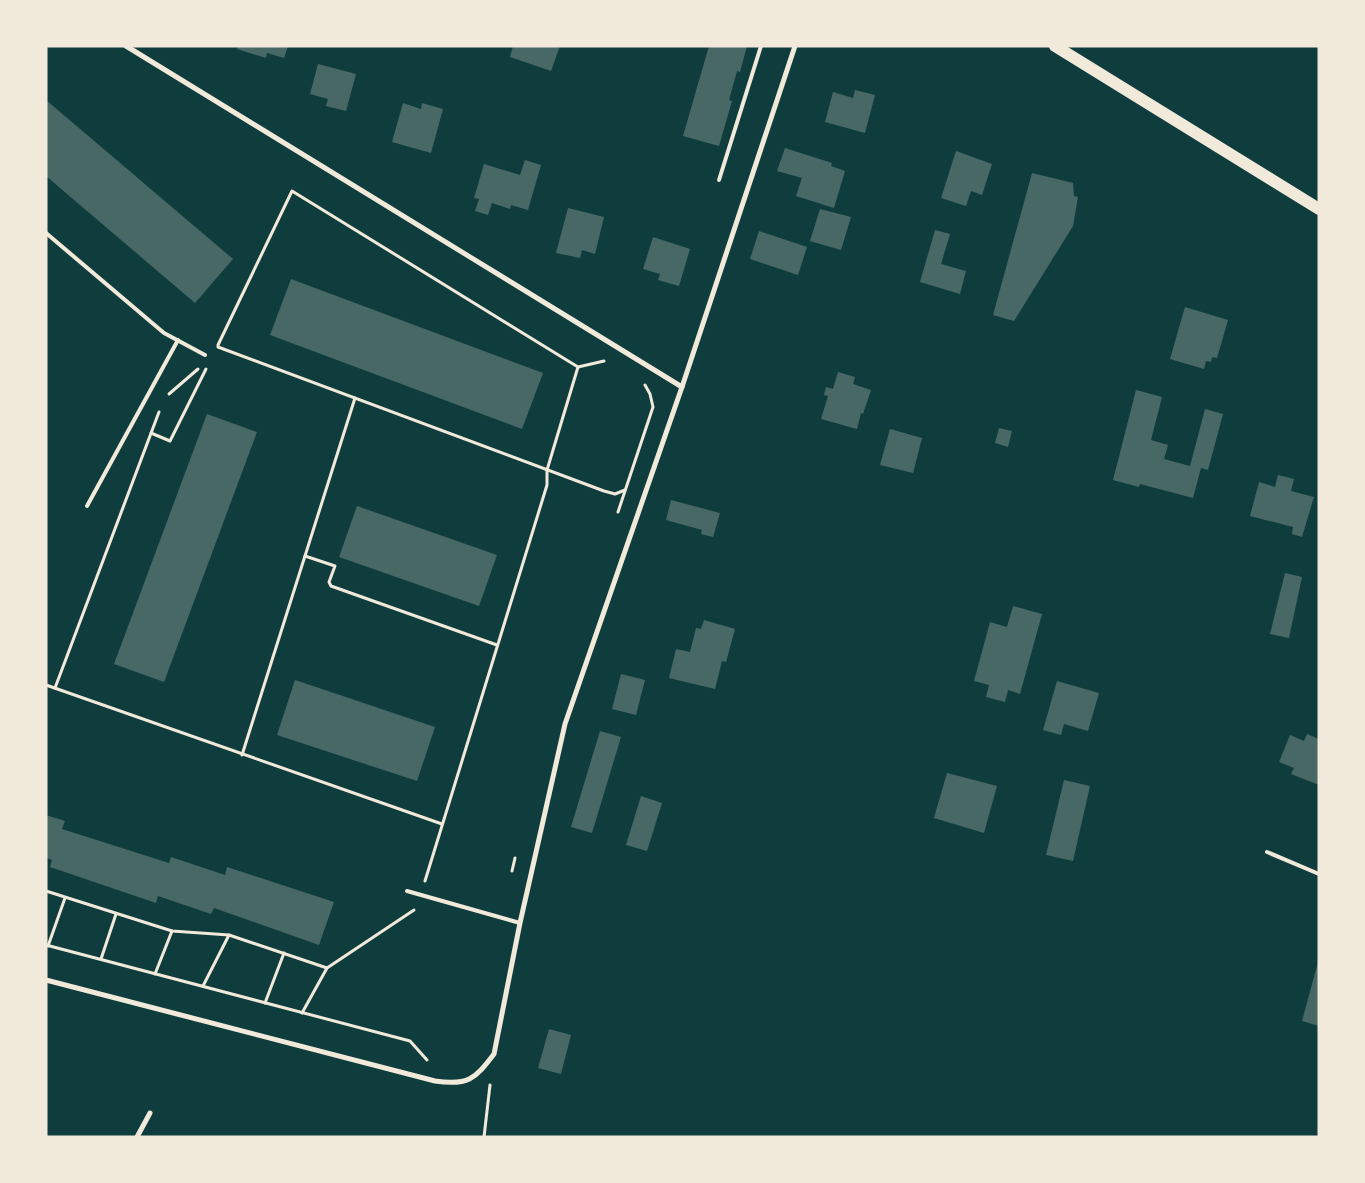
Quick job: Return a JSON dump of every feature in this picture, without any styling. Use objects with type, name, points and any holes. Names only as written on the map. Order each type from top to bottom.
[{"type":"main road","points":[[1055,46],[1319,209]]},
{"type":"street","points":[[126,46],[682,387]]},
{"type":"street","points":[[46,980],[435,1081],[453,1084],[468,1080],[481,1070],[494,1054],[520,922],[565,724],[682,387],[795,46]]},
{"type":"street","points":[[137,1137],[150,1113]]},
{"type":"lane","points":[[719,180],[761,46]]},
{"type":"lane","points":[[46,234],[164,333],[205,355]]},
{"type":"lane","points":[[87,506],[178,340]]},
{"type":"lane","points":[[1267,852],[1319,874]]},
{"type":"lane","points":[[408,892],[520,922]]},
{"type":"path","points":[[215,352],[292,191],[578,367],[602,360],[610,364]]},
{"type":"path","points":[[218,347],[604,492],[615,494],[626,490]]},
{"type":"path","points":[[152,433],[170,441],[207,365],[166,396]]},
{"type":"path","points":[[302,1013],[327,968],[415,910],[547,484],[547,470],[578,367]]},
{"type":"path","points":[[615,521],[653,406],[650,394],[643,383]]},
{"type":"path","points":[[242,754],[355,398]]},
{"type":"path","points":[[55,688],[162,405]]},
{"type":"path","points":[[304,556],[335,566],[329,582],[331,586],[497,645]]},
{"type":"path","points":[[46,686],[442,824]]},
{"type":"path","points":[[512,874],[516,856]]},
{"type":"path","points":[[46,891],[172,931],[229,934],[327,968]]},
{"type":"path","points":[[65,898],[47,945],[410,1040],[432,1065]]},
{"type":"path","points":[[100,960],[116,914]]},
{"type":"path","points":[[155,974],[172,931]]},
{"type":"path","points":[[203,986],[229,934]]},
{"type":"path","points":[[265,1003],[284,953]]},
{"type":"path","points":[[484,1137],[494,1054]]},
{"type":"building","points":[[238,46],[288,46],[284,58],[267,53],[266,58],[237,49]]},
{"type":"building","points":[[513,46],[560,46],[551,71],[510,57]]},
{"type":"building","points":[[709,46],[747,46],[740,72],[737,71],[729,100],[732,101],[719,146],[683,136]]},
{"type":"building","points":[[318,64],[356,74],[346,111],[326,106],[328,99],[310,94]]},
{"type":"building","points":[[855,90],[875,95],[865,133],[825,122],[833,92],[853,98]]},
{"type":"building","points":[[46,100],[233,259],[195,303],[46,176]]},
{"type":"building","points":[[403,103],[421,109],[422,103],[443,109],[431,153],[392,142]]},
{"type":"building","points":[[785,148],[832,163],[831,166],[845,171],[834,208],[796,196],[802,178],[777,171]]},
{"type":"building","points":[[956,151],[992,164],[982,195],[971,191],[966,206],[941,198]]},
{"type":"building","points":[[525,160],[541,165],[528,210],[511,205],[510,209],[492,203],[488,215],[475,211],[479,199],[474,198],[484,164],[520,175]]},
{"type":"building","points":[[1032,173],[1073,183],[1074,196],[1078,197],[1073,226],[1014,321],[993,315]]},
{"type":"building","points":[[568,208],[604,217],[595,254],[582,250],[580,258],[556,253]]},
{"type":"building","points":[[820,209],[851,217],[841,250],[810,241]]},
{"type":"building","points":[[935,230],[950,234],[941,264],[966,271],[960,294],[920,282]]},
{"type":"building","points":[[759,231],[807,247],[798,275],[750,259]]},
{"type":"building","points":[[653,237],[690,249],[679,286],[658,280],[660,274],[643,269]]},
{"type":"building","points":[[291,279],[543,373],[522,429],[270,335]]},
{"type":"building","points":[[1185,307],[1228,320],[1217,358],[1212,357],[1211,362],[1206,361],[1204,369],[1170,359]]},
{"type":"building","points":[[838,372],[855,377],[853,384],[871,390],[863,414],[861,413],[857,429],[821,419],[828,396],[824,395],[826,387],[833,389]]},
{"type":"building","points":[[1136,390],[1162,397],[1151,440],[1168,445],[1164,459],[1190,466],[1205,409],[1223,414],[1208,470],[1201,468],[1193,498],[1140,484],[1139,487],[1113,480]]},
{"type":"building","points":[[207,414],[257,432],[164,682],[114,664]]},
{"type":"building","points":[[999,428],[1012,431],[1008,447],[995,443]]},
{"type":"building","points":[[890,429],[922,438],[913,473],[880,465]]},
{"type":"building","points":[[1278,475],[1294,479],[1291,491],[1314,497],[1302,537],[1292,534],[1293,527],[1250,516],[1259,482],[1275,487]]},
{"type":"building","points":[[671,500],[720,513],[713,537],[701,534],[702,530],[666,520]]},
{"type":"building","points":[[357,506],[497,555],[479,606],[339,557]]},
{"type":"building","points":[[1285,573],[1302,577],[1289,638],[1270,634]]},
{"type":"building","points":[[1013,606],[1042,614],[1020,694],[1008,690],[1005,702],[986,697],[989,685],[974,681],[990,622],[1007,627]]},
{"type":"building","points":[[704,620],[735,629],[726,662],[722,661],[715,689],[669,678],[676,649],[690,652],[696,628],[701,629]]},
{"type":"building","points":[[621,674],[645,680],[636,715],[612,709]]},
{"type":"building","points":[[295,680],[435,727],[417,781],[277,735]]},
{"type":"building","points":[[1057,681],[1099,693],[1088,731],[1064,724],[1061,735],[1043,730]]},
{"type":"building","points":[[600,731],[621,737],[592,833],[571,827]]},
{"type":"building","points":[[1307,734],[1319,739],[1319,785],[1291,774],[1294,768],[1279,762],[1290,735],[1304,741]]},
{"type":"building","points":[[947,773],[997,786],[984,833],[934,818]]},
{"type":"building","points":[[1064,780],[1090,786],[1073,861],[1046,855]]},
{"type":"building","points":[[641,796],[662,803],[647,851],[626,845]]},
{"type":"building","points":[[46,815],[65,821],[62,829],[169,863],[171,857],[225,875],[227,867],[334,902],[319,945],[214,908],[211,914],[158,896],[156,903],[50,867],[52,860],[46,858]]},
{"type":"building","points":[[1319,962],[1319,1026],[1302,1021]]},
{"type":"building","points":[[549,1029],[571,1035],[561,1074],[538,1068]]}]
